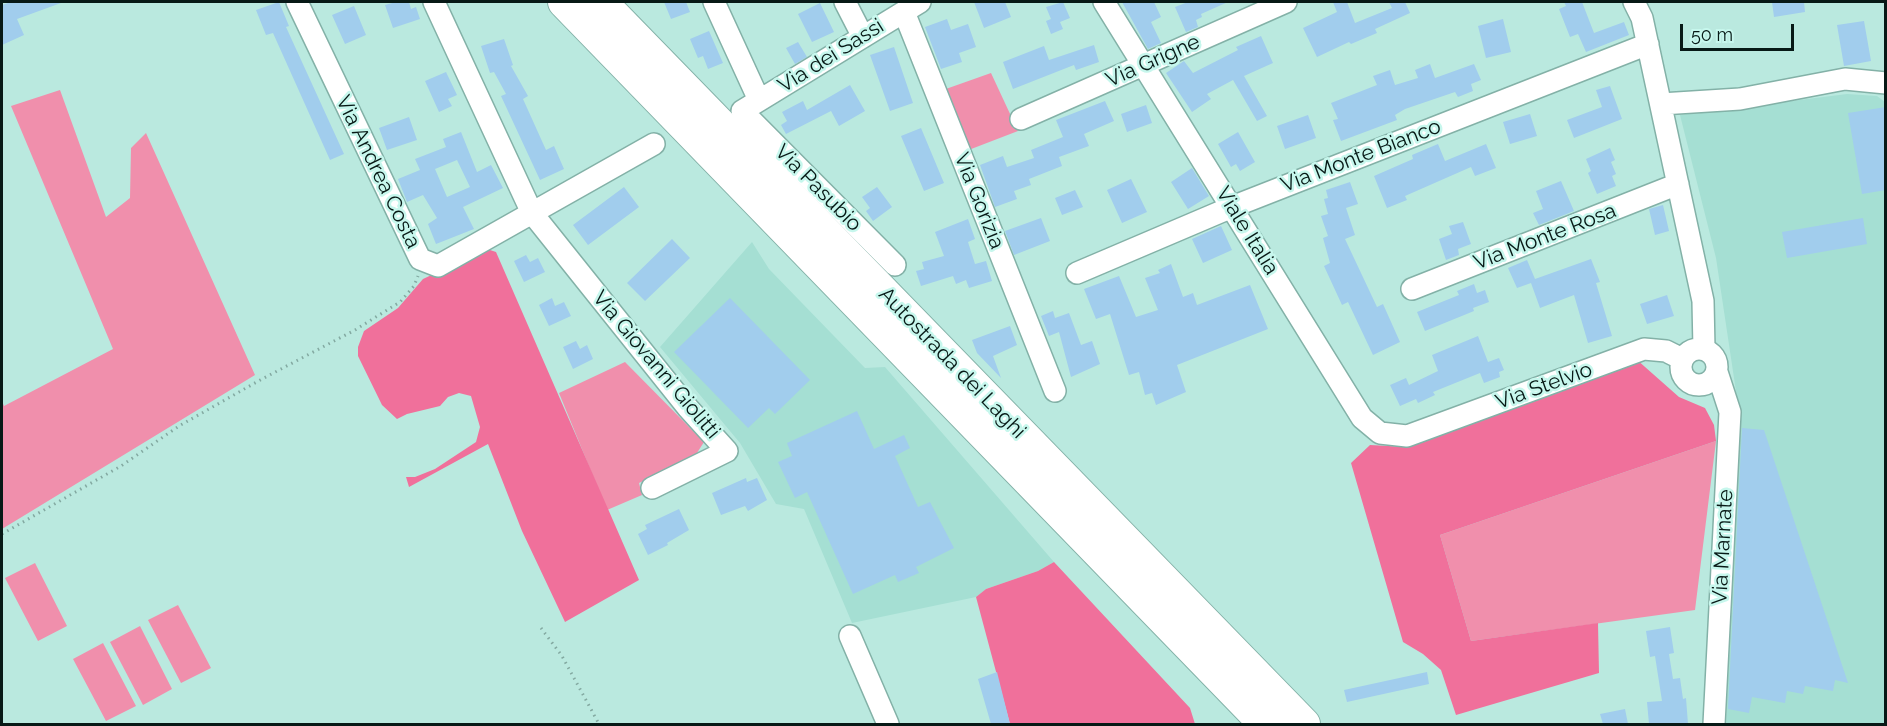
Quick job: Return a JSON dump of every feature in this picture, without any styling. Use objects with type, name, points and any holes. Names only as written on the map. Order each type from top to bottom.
[{"type":"highway","name":"Autostrada dei Laghi","points":[[564,2],[1265,724]]},
{"type":"highway","name":"Autostrada dei Laghi","points":[[601,2],[1304,724]]},
{"type":"street","name":"Via Andrea Costa","points":[[297,2],[420,259],[438,266],[532,213]]},
{"type":"street","name":"Via Giovanni Giolitti","points":[[434,2],[532,213],[680,399],[727,451],[652,488]]},
{"type":"street","points":[[714,2],[751,106]]},
{"type":"street","points":[[845,2],[863,37]]},
{"type":"street","name":"Viale Italia","points":[[1104,2],[1362,418],[1380,433],[1407,436]]},
{"type":"street","name":"Via Grigne","points":[[1021,119],[1286,2]]},
{"type":"street","name":"Via Marnate","points":[[1634,2],[1642,18],[1703,301],[1704,349],[1715,357],[1717,372],[1730,412],[1714,724]]},
{"type":"street","name":"Via dei Sassi","points":[[751,106],[912,7]]},
{"type":"street","name":"Via Gorizia","points":[[912,7],[1055,391]]},
{"type":"street","name":"Via Monte Bianco","points":[[1077,273],[1232,207],[1648,44]]},
{"type":"street","points":[[1661,104],[1740,99],[1845,79],[1861,78],[1886,83]]},
{"type":"street","name":"Via Pasubio","points":[[751,106],[895,265]]},
{"type":"street","points":[[532,213],[654,144]]},
{"type":"street","name":"Via Monte Rosa","points":[[1412,289],[1678,184]]},
{"type":"street","name":"Via Stelvio","points":[[1407,436],[1644,349],[1666,351],[1682,359]]},
{"type":"street","points":[[1704,349],[1690,351],[1682,359],[1683,376],[1694,385],[1708,383],[1717,372]]},
{"type":"street","points":[[850,636],[888,724]]},
{"type":"path","points":[[2,534],[121,466],[210,408],[355,330],[400,302],[414,286],[421,270],[420,259]]},
{"type":"path","points":[[541,628],[562,656],[599,724]]},
{"type":"shaded area","points":[[991,73],[1018,131],[966,151],[943,90]]},
{"type":"shaded area","points":[[60,90],[106,217],[130,198],[131,148],[146,133],[255,375],[2,529],[2,401],[4,406],[113,349],[11,106]]},
{"type":"shaded area","points":[[1847,94],[1877,96],[1885,102],[1885,724],[1726,724],[1740,418],[1716,258],[1680,115]]},
{"type":"shaded area","points":[[752,242],[769,269],[865,368],[885,367],[1054,562],[1038,571],[986,589],[976,597],[852,623],[804,509],[776,504],[740,443],[660,347]]},
{"type":"shaded area","points":[[487,249],[496,252],[639,580],[565,622],[522,531],[488,444],[409,487],[406,477],[415,477],[435,469],[476,442],[480,427],[471,396],[459,393],[448,397],[440,406],[407,414],[397,419],[382,405],[358,356],[358,347],[364,331],[398,308],[423,279]]},
{"type":"shaded area","points":[[1636,359],[1679,397],[1705,408],[1714,425],[1716,441],[1440,535],[1471,641],[1598,623],[1599,673],[1456,715],[1441,670],[1423,654],[1403,642],[1351,463],[1370,445],[1407,447]]},
{"type":"shaded area","points":[[625,362],[704,442],[695,456],[639,483],[642,495],[607,510],[559,393]]},
{"type":"shaded area","points":[[1716,441],[1695,610],[1471,641],[1440,535]]},
{"type":"shaded area","points":[[1054,562],[1190,708],[1195,724],[1010,724],[976,597],[986,589],[1038,571]]},
{"type":"shaded area","points":[[35,563],[67,626],[38,641],[5,578]]},
{"type":"shaded area","points":[[178,605],[211,668],[181,683],[148,620]]},
{"type":"shaded area","points":[[140,626],[172,689],[143,705],[110,642]]},
{"type":"shaded area","points":[[103,643],[136,706],[106,721],[73,659]]},
{"type":"building","points":[[11,2],[61,3],[17,19],[24,35],[2,45],[2,5]]},
{"type":"building","points":[[279,2],[289,26],[286,27],[344,154],[330,160],[273,33],[266,35],[256,10]]},
{"type":"building","points":[[409,2],[411,9],[416,7],[420,19],[393,28],[385,5]]},
{"type":"building","points":[[664,2],[686,2],[690,12],[671,19]]},
{"type":"building","points":[[974,2],[1005,2],[1011,17],[984,28]]},
{"type":"building","points":[[1063,2],[1070,18],[1060,22],[1063,29],[1051,34],[1046,21],[1051,19],[1046,7]]},
{"type":"building","points":[[1122,2],[1154,2],[1161,17],[1151,22],[1161,43],[1148,49]]},
{"type":"building","points":[[1188,2],[1228,2],[1201,14],[1202,17],[1196,20],[1198,27],[1186,32],[1175,7]]},
{"type":"building","points":[[1333,2],[1347,2],[1355,23],[1392,8],[1389,2],[1405,2],[1410,13],[1375,29],[1377,33],[1351,44],[1349,42],[1317,57],[1303,28],[1337,12]]},
{"type":"building","points":[[1564,2],[1582,2],[1594,33],[1624,22],[1629,35],[1586,52],[1578,34],[1570,37],[1559,9],[1566,6]]},
{"type":"building","points":[[1772,2],[1804,2],[1805,12],[1774,17]]},
{"type":"building","points":[[820,3],[834,32],[812,42],[798,14]]},
{"type":"building","points":[[354,6],[366,35],[345,44],[332,15]]},
{"type":"building","points":[[947,19],[951,30],[968,24],[976,47],[959,53],[962,62],[941,69],[925,27]]},
{"type":"building","points":[[1503,19],[1511,52],[1486,58],[1478,26]]},
{"type":"building","points":[[1864,21],[1871,61],[1844,66],[1837,25]]},
{"type":"building","points":[[709,31],[723,63],[708,69],[703,56],[698,58],[690,39]]},
{"type":"building","points":[[1261,36],[1273,63],[1244,76],[1267,116],[1257,121],[1233,80],[1207,94],[1211,99],[1192,112],[1166,73],[1184,61],[1193,73],[1238,50],[1236,47]]},
{"type":"building","points":[[504,39],[513,65],[511,66],[528,96],[523,99],[546,150],[554,146],[564,169],[540,180],[501,96],[506,94],[494,72],[490,73],[481,46]]},
{"type":"building","points":[[798,42],[807,57],[795,64],[786,48]]},
{"type":"building","points":[[1094,45],[1099,62],[1076,70],[1074,65],[1013,89],[1003,62],[1044,46],[1049,60]]},
{"type":"building","points":[[894,47],[913,103],[890,111],[870,55]]},
{"type":"building","points":[[1430,64],[1435,78],[1474,64],[1481,80],[1471,84],[1473,91],[1458,97],[1455,92],[1405,109],[1395,115],[1397,120],[1341,141],[1333,120],[1338,119],[1331,103],[1377,85],[1373,76],[1390,70],[1395,85],[1418,78],[1415,70]]},
{"type":"building","points":[[446,72],[457,95],[448,99],[452,106],[439,112],[425,81]]},
{"type":"building","points":[[850,85],[865,111],[839,126],[831,111],[786,134],[781,125],[787,121],[782,112],[803,101],[807,110]]},
{"type":"building","points":[[1610,86],[1622,119],[1574,138],[1567,120],[1602,107],[1596,90]]},
{"type":"building","points":[[1105,101],[1114,121],[1084,134],[1089,146],[1059,157],[1062,166],[1029,179],[1031,185],[1014,191],[1017,199],[995,207],[980,165],[1003,156],[1007,167],[1034,158],[1031,150],[1063,137],[1056,120]]},
{"type":"building","points":[[1146,105],[1152,123],[1127,132],[1121,114]]},
{"type":"building","points":[[1886,107],[1886,190],[1862,194],[1848,113]]},
{"type":"building","points":[[1530,114],[1537,136],[1510,144],[1503,122]]},
{"type":"building","points":[[1308,115],[1316,138],[1285,149],[1277,126]]},
{"type":"building","points":[[409,117],[417,140],[387,150],[379,128]]},
{"type":"building","points":[[921,128],[944,183],[924,191],[901,136]]},
{"type":"building","points":[[461,132],[477,172],[491,165],[503,188],[463,207],[474,229],[436,244],[428,224],[437,218],[423,195],[407,202],[398,179],[420,170],[415,159],[446,147],[443,139]],"holes":[[[457,160],[470,187],[447,197],[435,169]]]},
{"type":"building","points":[[1238,132],[1255,162],[1240,171],[1236,164],[1231,167],[1218,144]]},
{"type":"building","points":[[1438,144],[1445,161],[1486,144],[1496,168],[1475,176],[1471,167],[1405,196],[1407,200],[1387,208],[1374,176],[1413,159],[1412,155]]},
{"type":"building","points":[[1610,148],[1615,160],[1611,162],[1616,174],[1612,176],[1616,186],[1597,194],[1588,173],[1591,171],[1586,159]]},
{"type":"building","points":[[1192,168],[1209,196],[1188,209],[1171,182]]},
{"type":"building","points":[[1131,179],[1147,212],[1122,223],[1107,190]]},
{"type":"building","points":[[1561,181],[1574,211],[1539,225],[1533,213],[1543,209],[1536,191]]},
{"type":"building","points":[[1350,182],[1358,204],[1346,208],[1355,235],[1345,239],[1377,307],[1383,304],[1400,342],[1373,355],[1348,302],[1342,305],[1324,266],[1330,263],[1323,238],[1328,236],[1321,216],[1328,214],[1324,199],[1328,198],[1326,190]]},
{"type":"building","points":[[624,187],[639,207],[588,245],[573,225]]},
{"type":"building","points":[[877,187],[892,207],[873,221],[866,211],[870,208],[862,197]]},
{"type":"building","points":[[1075,190],[1083,207],[1062,215],[1055,198]]},
{"type":"building","points":[[1663,205],[1669,231],[1655,235],[1649,209]]},
{"type":"building","points":[[1041,218],[1050,241],[1014,255],[1005,231]]},
{"type":"building","points":[[1863,218],[1867,244],[1787,258],[1782,232]]},
{"type":"building","points":[[968,219],[975,239],[968,242],[975,264],[986,261],[992,281],[969,288],[966,280],[956,284],[953,276],[921,286],[916,271],[924,269],[922,262],[944,256],[935,232]]},
{"type":"building","points":[[1463,222],[1471,244],[1458,249],[1459,255],[1446,260],[1439,239],[1452,234],[1449,226]]},
{"type":"building","points":[[1221,226],[1232,250],[1203,263],[1192,239]]},
{"type":"building","points":[[672,239],[690,258],[645,301],[627,283]]},
{"type":"building","points":[[526,255],[530,262],[538,258],[545,272],[524,282],[514,261]]},
{"type":"building","points":[[1591,259],[1600,282],[1596,283],[1612,336],[1588,343],[1574,295],[1540,308],[1531,283],[1517,288],[1508,268],[1527,260],[1535,279]]},
{"type":"building","points":[[1171,264],[1183,297],[1193,293],[1197,305],[1250,285],[1268,329],[1177,365],[1186,392],[1156,405],[1152,393],[1145,395],[1139,372],[1129,375],[1110,314],[1096,319],[1084,289],[1119,276],[1136,317],[1158,310],[1145,278],[1160,273],[1158,270]]},
{"type":"building","points":[[1474,284],[1477,293],[1485,290],[1489,302],[1473,308],[1474,311],[1425,331],[1417,312],[1459,295],[1457,291]]},
{"type":"building","points":[[1667,295],[1674,316],[1647,324],[1640,304]]},
{"type":"building","points":[[552,298],[555,306],[564,302],[571,316],[549,326],[539,305]]},
{"type":"building","points":[[730,298],[810,380],[775,414],[769,408],[748,428],[674,352]]},
{"type":"building","points":[[1053,311],[1055,318],[1069,313],[1081,345],[1092,341],[1100,364],[1071,377],[1059,332],[1049,336],[1041,316]]},
{"type":"building","points":[[1010,326],[1017,345],[993,356],[1001,378],[977,353],[972,340]]},
{"type":"building","points":[[1478,336],[1488,362],[1499,358],[1504,370],[1499,372],[1500,377],[1484,383],[1480,373],[1433,392],[1435,395],[1418,403],[1416,399],[1400,406],[1390,385],[1406,378],[1409,385],[1438,371],[1432,355]]},
{"type":"building","points":[[576,341],[580,349],[587,345],[593,359],[573,369],[563,347]]},
{"type":"building","points":[[857,411],[874,449],[904,435],[910,448],[895,456],[918,507],[930,502],[954,548],[916,567],[919,573],[898,582],[895,575],[853,594],[807,492],[795,498],[778,462],[792,456],[787,443]]},
{"type":"building","points":[[1742,428],[1764,430],[1848,683],[1835,680],[1833,691],[1805,686],[1803,694],[1787,691],[1785,703],[1752,697],[1749,713],[1728,709]]},
{"type":"building","points":[[746,478],[747,482],[757,478],[767,500],[748,511],[745,506],[721,515],[712,493]]},
{"type":"building","points":[[679,509],[689,530],[667,543],[668,545],[648,555],[638,534],[647,529],[645,525]]},
{"type":"building","points":[[1670,627],[1674,653],[1669,654],[1673,679],[1680,678],[1683,699],[1686,698],[1688,724],[1649,724],[1647,702],[1662,701],[1655,656],[1650,657],[1646,631]]},
{"type":"building","points":[[997,672],[1010,724],[991,724],[978,679]]},
{"type":"building","points":[[1427,672],[1429,684],[1347,702],[1344,690]]},
{"type":"building","points":[[1625,709],[1628,724],[1603,724],[1600,714]]}]
